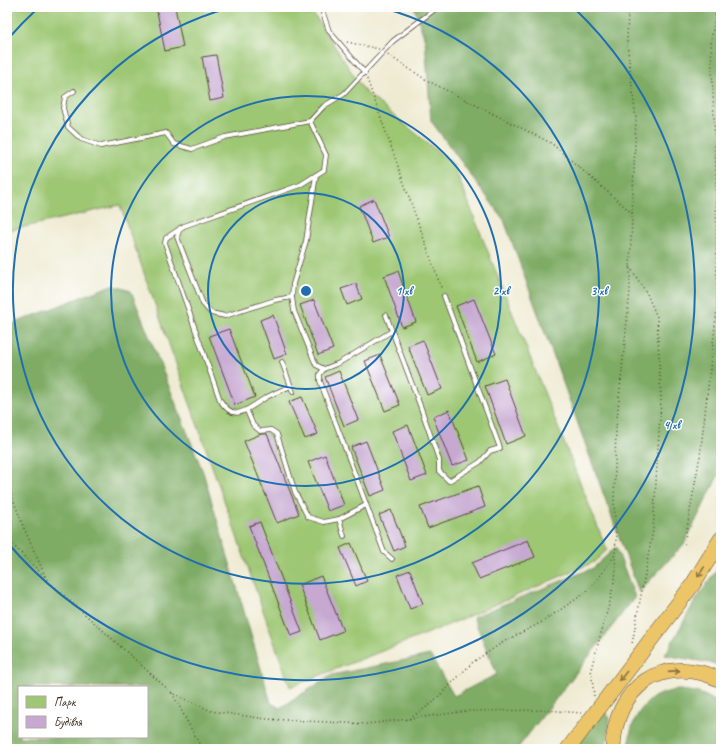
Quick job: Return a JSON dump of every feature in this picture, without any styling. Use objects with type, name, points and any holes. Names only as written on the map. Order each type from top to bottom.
[{"type":"highway","points":[[568,749],[693,584],[721,539]]},
{"type":"highway","points":[[613,749],[615,733],[624,706],[631,693],[648,678],[661,673],[681,671],[701,673],[721,680]]},
{"type":"lane","points":[[321,7],[330,31],[365,74]]},
{"type":"lane","points":[[74,91],[65,97],[63,108],[68,127],[81,139],[102,146],[166,133],[174,144],[192,149],[224,137],[310,121],[324,106],[344,94],[365,74],[393,41],[438,7]]},
{"type":"lane","points":[[291,386],[262,399],[247,411],[236,413],[225,408],[220,400],[165,243],[166,238],[180,228],[300,185],[324,170],[326,155],[310,121]]},
{"type":"lane","points":[[316,175],[306,242],[293,284],[292,297],[294,311],[316,365],[324,369]]},
{"type":"lane","points":[[180,228],[177,237],[203,304],[211,313],[225,316],[275,300],[292,297]]},
{"type":"lane","points":[[386,315],[439,460],[439,472],[449,481],[480,462],[490,451],[500,448],[444,296]]},
{"type":"lane","points":[[392,331],[339,363],[324,369],[320,374],[320,381],[384,552],[392,558]]},
{"type":"lane","points":[[282,362],[293,392]]},
{"type":"lane","points":[[247,411],[253,425],[260,431],[271,430],[277,434],[295,492],[308,517],[324,522],[339,519],[366,505]]},
{"type":"lane","points":[[339,519],[344,536]]},
{"type":"path","points":[[7,539],[47,580],[172,693],[211,710],[266,719],[366,724],[467,711],[548,710],[594,714],[591,669],[610,601],[616,572],[614,502],[616,428],[630,291],[636,119],[627,43],[628,7]]},
{"type":"path","points":[[684,544],[700,456],[717,309],[716,171],[711,41],[718,7]]},
{"type":"path","points":[[337,40],[379,49],[428,81],[551,143],[632,213]]},
{"type":"path","points":[[365,74],[447,304]]},
{"type":"path","points":[[630,267],[647,294],[657,317],[661,400],[653,530],[631,651]]},
{"type":"path","points":[[7,483],[23,526],[47,580]]},
{"type":"path","points":[[409,719],[432,704],[473,662],[505,641],[542,622],[585,593],[597,580],[615,555]]},
{"type":"path","points":[[172,693],[202,749]]},
{"type":"green space","points":[[7,7],[309,7],[364,91],[453,164],[607,550],[594,562],[441,628],[290,687],[120,205],[7,231]]},
{"type":"green space","points":[[414,7],[721,7],[721,470],[684,544],[639,592],[504,220],[431,121],[425,40]]},
{"type":"green space","points":[[112,285],[131,291],[203,472],[271,703],[280,708],[332,675],[430,655],[454,696],[497,674],[473,617],[593,568],[616,547],[635,597],[517,749],[7,749],[7,326]]},
{"type":"green space","points":[[721,564],[721,665],[665,655],[695,601]]},
{"type":"green space","points":[[674,690],[705,695],[721,706],[721,749],[630,749],[630,734],[632,726],[644,706],[656,696]]},
{"type":"green space","points":[[603,710],[610,718],[606,749],[571,749]]},
{"type":"building","points":[[156,7],[175,7],[183,47],[165,51]]},
{"type":"building","points":[[216,55],[224,98],[210,101],[202,57]]},
{"type":"building","points":[[374,199],[389,237],[373,243],[359,206]]},
{"type":"building","points":[[398,271],[416,322],[402,327],[384,276]]},
{"type":"building","points":[[356,284],[362,299],[347,305],[341,289]]},
{"type":"building","points":[[474,299],[496,354],[477,362],[456,306]]},
{"type":"building","points":[[314,300],[333,349],[318,355],[300,305]]},
{"type":"building","points":[[273,315],[287,354],[274,359],[260,320]]},
{"type":"building","points":[[229,329],[255,397],[235,405],[209,336]]},
{"type":"building","points":[[423,340],[442,389],[427,395],[408,346]]},
{"type":"building","points":[[380,355],[400,405],[385,411],[365,361]]},
{"type":"building","points":[[339,371],[358,420],[344,426],[325,377]]},
{"type":"building","points":[[505,379],[526,436],[506,444],[485,386]]},
{"type":"building","points":[[302,397],[318,434],[305,439],[289,402]]},
{"type":"building","points":[[449,410],[469,460],[452,466],[433,417]]},
{"type":"building","points":[[408,425],[427,475],[411,481],[392,431]]},
{"type":"building","points":[[261,434],[267,434],[299,514],[277,523],[244,441]]},
{"type":"building","points":[[366,441],[385,490],[370,496],[351,447]]},
{"type":"building","points":[[325,455],[344,505],[328,511],[308,462]]},
{"type":"building","points":[[478,486],[485,507],[428,528],[420,507]]},
{"type":"building","points":[[391,510],[405,546],[394,551],[379,515]]},
{"type":"building","points":[[260,522],[302,632],[291,636],[249,526]]},
{"type":"building","points":[[528,540],[535,557],[479,579],[472,563]]},
{"type":"building","points":[[351,543],[367,581],[356,586],[340,548]]},
{"type":"building","points":[[410,570],[423,604],[410,609],[397,575]]},
{"type":"building","points":[[321,576],[343,631],[320,640],[299,585]]}]
